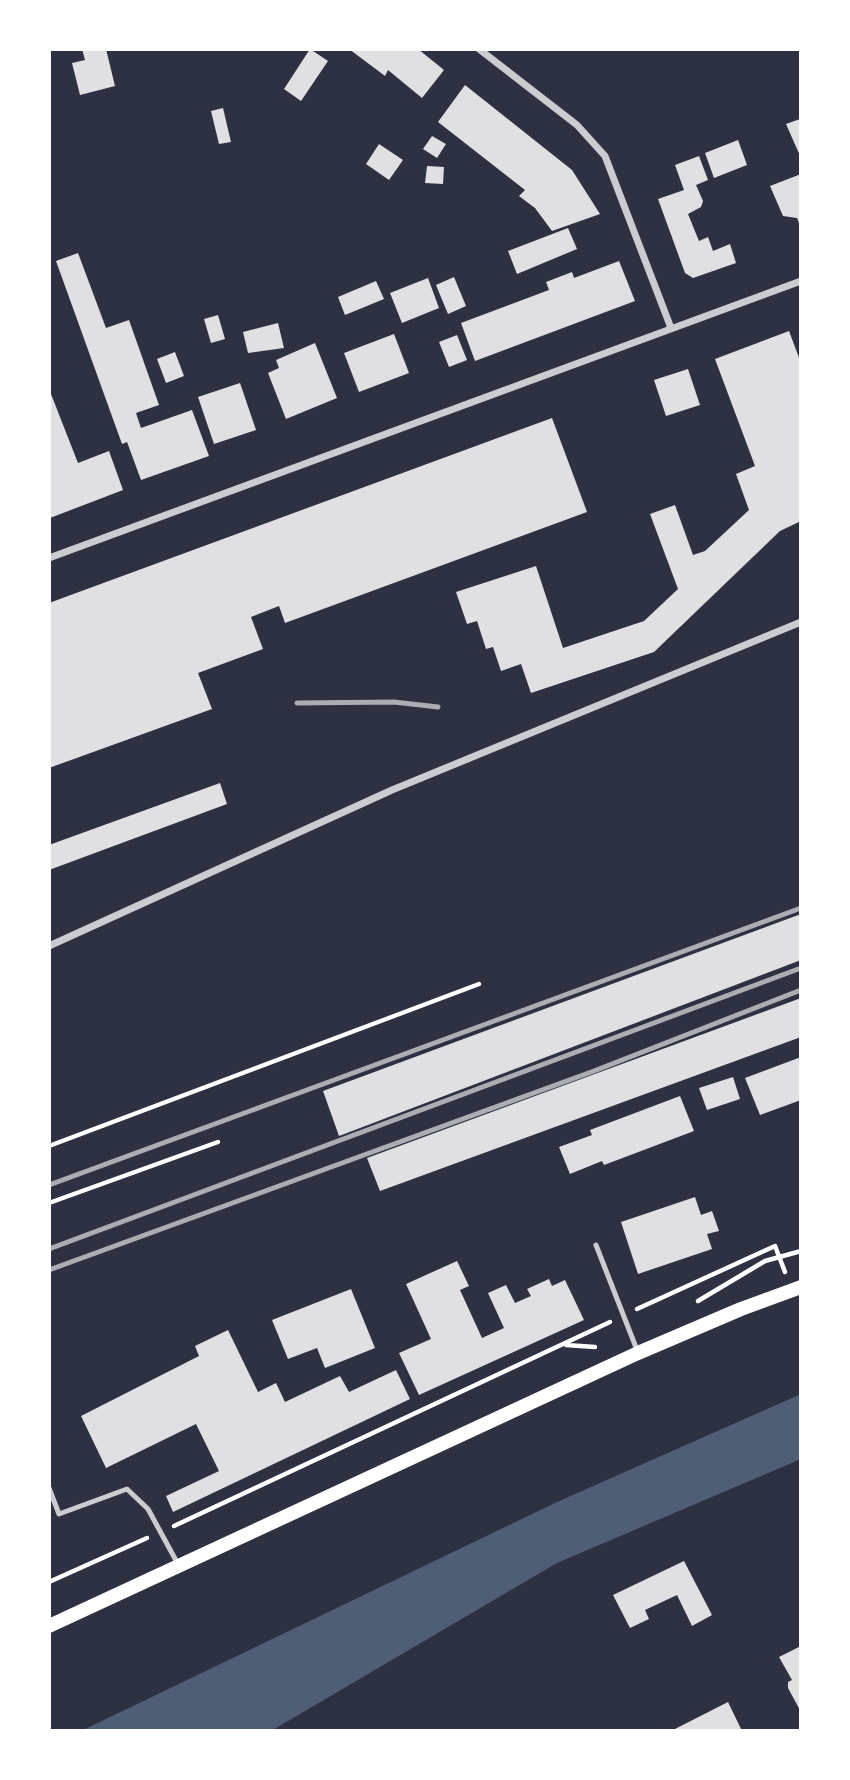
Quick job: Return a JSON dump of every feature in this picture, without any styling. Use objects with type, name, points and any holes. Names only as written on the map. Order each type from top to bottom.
[{"type":"main road","points":[[49,1626],[638,1353],[741,1308],[801,1287]]},
{"type":"street","points":[[478,49],[577,125],[601,150],[611,168],[671,328]]},
{"type":"street","points":[[49,558],[801,281]]},
{"type":"street","points":[[49,946],[392,790],[801,622]]},
{"type":"lane","points":[[596,1245],[638,1353]]},
{"type":"lane","points":[[49,1488],[58,1514],[127,1489],[148,1509],[179,1566]]},
{"type":"path","points":[[49,1146],[479,984]]},
{"type":"path","points":[[49,1203],[218,1142]]},
{"type":"path","points":[[49,1582],[775,1246]]},
{"type":"path","points":[[692,1304],[765,1261],[801,1251]]},
{"type":"path","points":[[564,1344],[599,1348],[631,1335]]},
{"type":"water","points":[[801,1394],[801,1459],[557,1563],[271,1731],[81,1731],[557,1502]]},
{"type":"building","points":[[82,49],[106,49],[115,86],[80,95],[72,63],[85,60]]},
{"type":"building","points":[[310,49],[328,61],[301,101],[284,89]]},
{"type":"building","points":[[349,49],[418,49],[444,70],[422,98],[388,70],[385,76]]},
{"type":"building","points":[[465,85],[572,170],[600,214],[552,231],[535,208],[519,196],[525,190],[438,122]]},
{"type":"building","points":[[223,108],[231,142],[219,144],[211,111]]},
{"type":"building","points":[[800,119],[801,122],[801,158],[786,124]]},
{"type":"building","points":[[432,136],[446,144],[437,158],[423,149]]},
{"type":"building","points":[[738,140],[747,165],[714,178],[705,153]]},
{"type":"building","points":[[379,144],[403,160],[389,180],[366,164]]},
{"type":"building","points":[[699,156],[708,180],[696,185],[703,201],[701,207],[688,214],[699,241],[708,237],[713,251],[730,244],[736,263],[693,278],[685,273],[658,199],[684,190],[675,165]]},
{"type":"building","points":[[427,166],[444,167],[443,184],[425,183]]},
{"type":"building","points":[[801,174],[801,228],[797,218],[783,216],[770,186]]},
{"type":"building","points":[[568,228],[577,249],[517,274],[508,251]]},
{"type":"building","points":[[78,253],[106,328],[129,320],[159,405],[136,413],[141,428],[192,410],[209,456],[141,480],[127,442],[122,444],[56,261]]},
{"type":"building","points":[[619,261],[635,301],[475,361],[461,323],[549,290],[546,282],[572,272],[574,278]]},
{"type":"building","points":[[454,277],[466,306],[448,314],[436,285]]},
{"type":"building","points":[[428,278],[439,308],[402,323],[390,293]]},
{"type":"building","points":[[376,281],[384,299],[345,315],[338,297]]},
{"type":"building","points":[[218,315],[225,339],[211,343],[204,319]]},
{"type":"building","points":[[278,323],[284,348],[248,353],[243,332]]},
{"type":"building","points":[[789,331],[801,363],[801,521],[780,531],[654,652],[531,693],[521,664],[501,671],[493,647],[486,649],[477,621],[467,624],[456,592],[536,566],[563,648],[644,621],[678,589],[650,514],[675,505],[693,555],[705,551],[749,510],[736,474],[755,466],[715,359]]},
{"type":"building","points":[[394,334],[409,373],[359,392],[344,353]]},
{"type":"building","points":[[457,335],[467,360],[449,367],[439,342]]},
{"type":"building","points":[[315,343],[337,398],[286,419],[268,373],[279,368],[276,360]]},
{"type":"building","points":[[175,352],[184,376],[166,383],[157,359]]},
{"type":"building","points":[[688,369],[700,405],[666,416],[654,380]]},
{"type":"building","points":[[240,383],[256,430],[214,444],[198,397]]},
{"type":"building","points":[[49,389],[78,463],[109,451],[123,490],[50,518]]},
{"type":"building","points":[[552,418],[587,512],[285,623],[279,606],[251,617],[263,649],[198,673],[212,709],[49,768],[49,603]]},
{"type":"building","points":[[220,783],[227,804],[49,870],[49,845]]},
{"type":"building","points":[[801,914],[801,960],[339,1136],[323,1091]]},
{"type":"building","points":[[801,998],[801,1037],[380,1191],[367,1158]]},
{"type":"building","points":[[801,1057],[801,1100],[760,1115],[745,1078]]},
{"type":"building","points":[[733,1077],[740,1099],[707,1110],[699,1088]]},
{"type":"building","points":[[680,1096],[694,1131],[604,1165],[602,1161],[570,1174],[559,1147],[592,1135],[590,1130]]},
{"type":"building","points":[[695,1197],[701,1215],[712,1211],[719,1231],[707,1234],[712,1249],[638,1274],[621,1222]]},
{"type":"building","points":[[457,1261],[469,1286],[460,1290],[482,1338],[504,1328],[488,1293],[506,1285],[515,1303],[531,1296],[527,1289],[549,1279],[552,1286],[565,1280],[584,1320],[419,1395],[399,1353],[431,1339],[406,1284]]},
{"type":"building","points":[[351,1289],[375,1348],[325,1368],[317,1348],[288,1359],[272,1320]]},
{"type":"building","points":[[228,1330],[258,1392],[276,1383],[285,1402],[340,1376],[349,1392],[396,1370],[410,1399],[173,1512],[166,1496],[219,1471],[196,1424],[106,1468],[81,1416],[199,1356],[195,1346]]},
{"type":"building","points":[[684,1561],[712,1615],[692,1626],[677,1595],[645,1610],[649,1619],[630,1628],[613,1595]]},
{"type":"building","points":[[801,1646],[801,1712],[788,1688],[788,1682],[792,1680],[779,1657]]},
{"type":"building","points":[[728,1702],[742,1731],[671,1731]]},
{"type":"railway","points":[[297,703],[394,702],[438,707]]},
{"type":"railway","points":[[49,1185],[801,908]]},
{"type":"railway","points":[[49,1249],[801,968]]},
{"type":"railway","points":[[49,1270],[594,1071],[801,990]]}]
